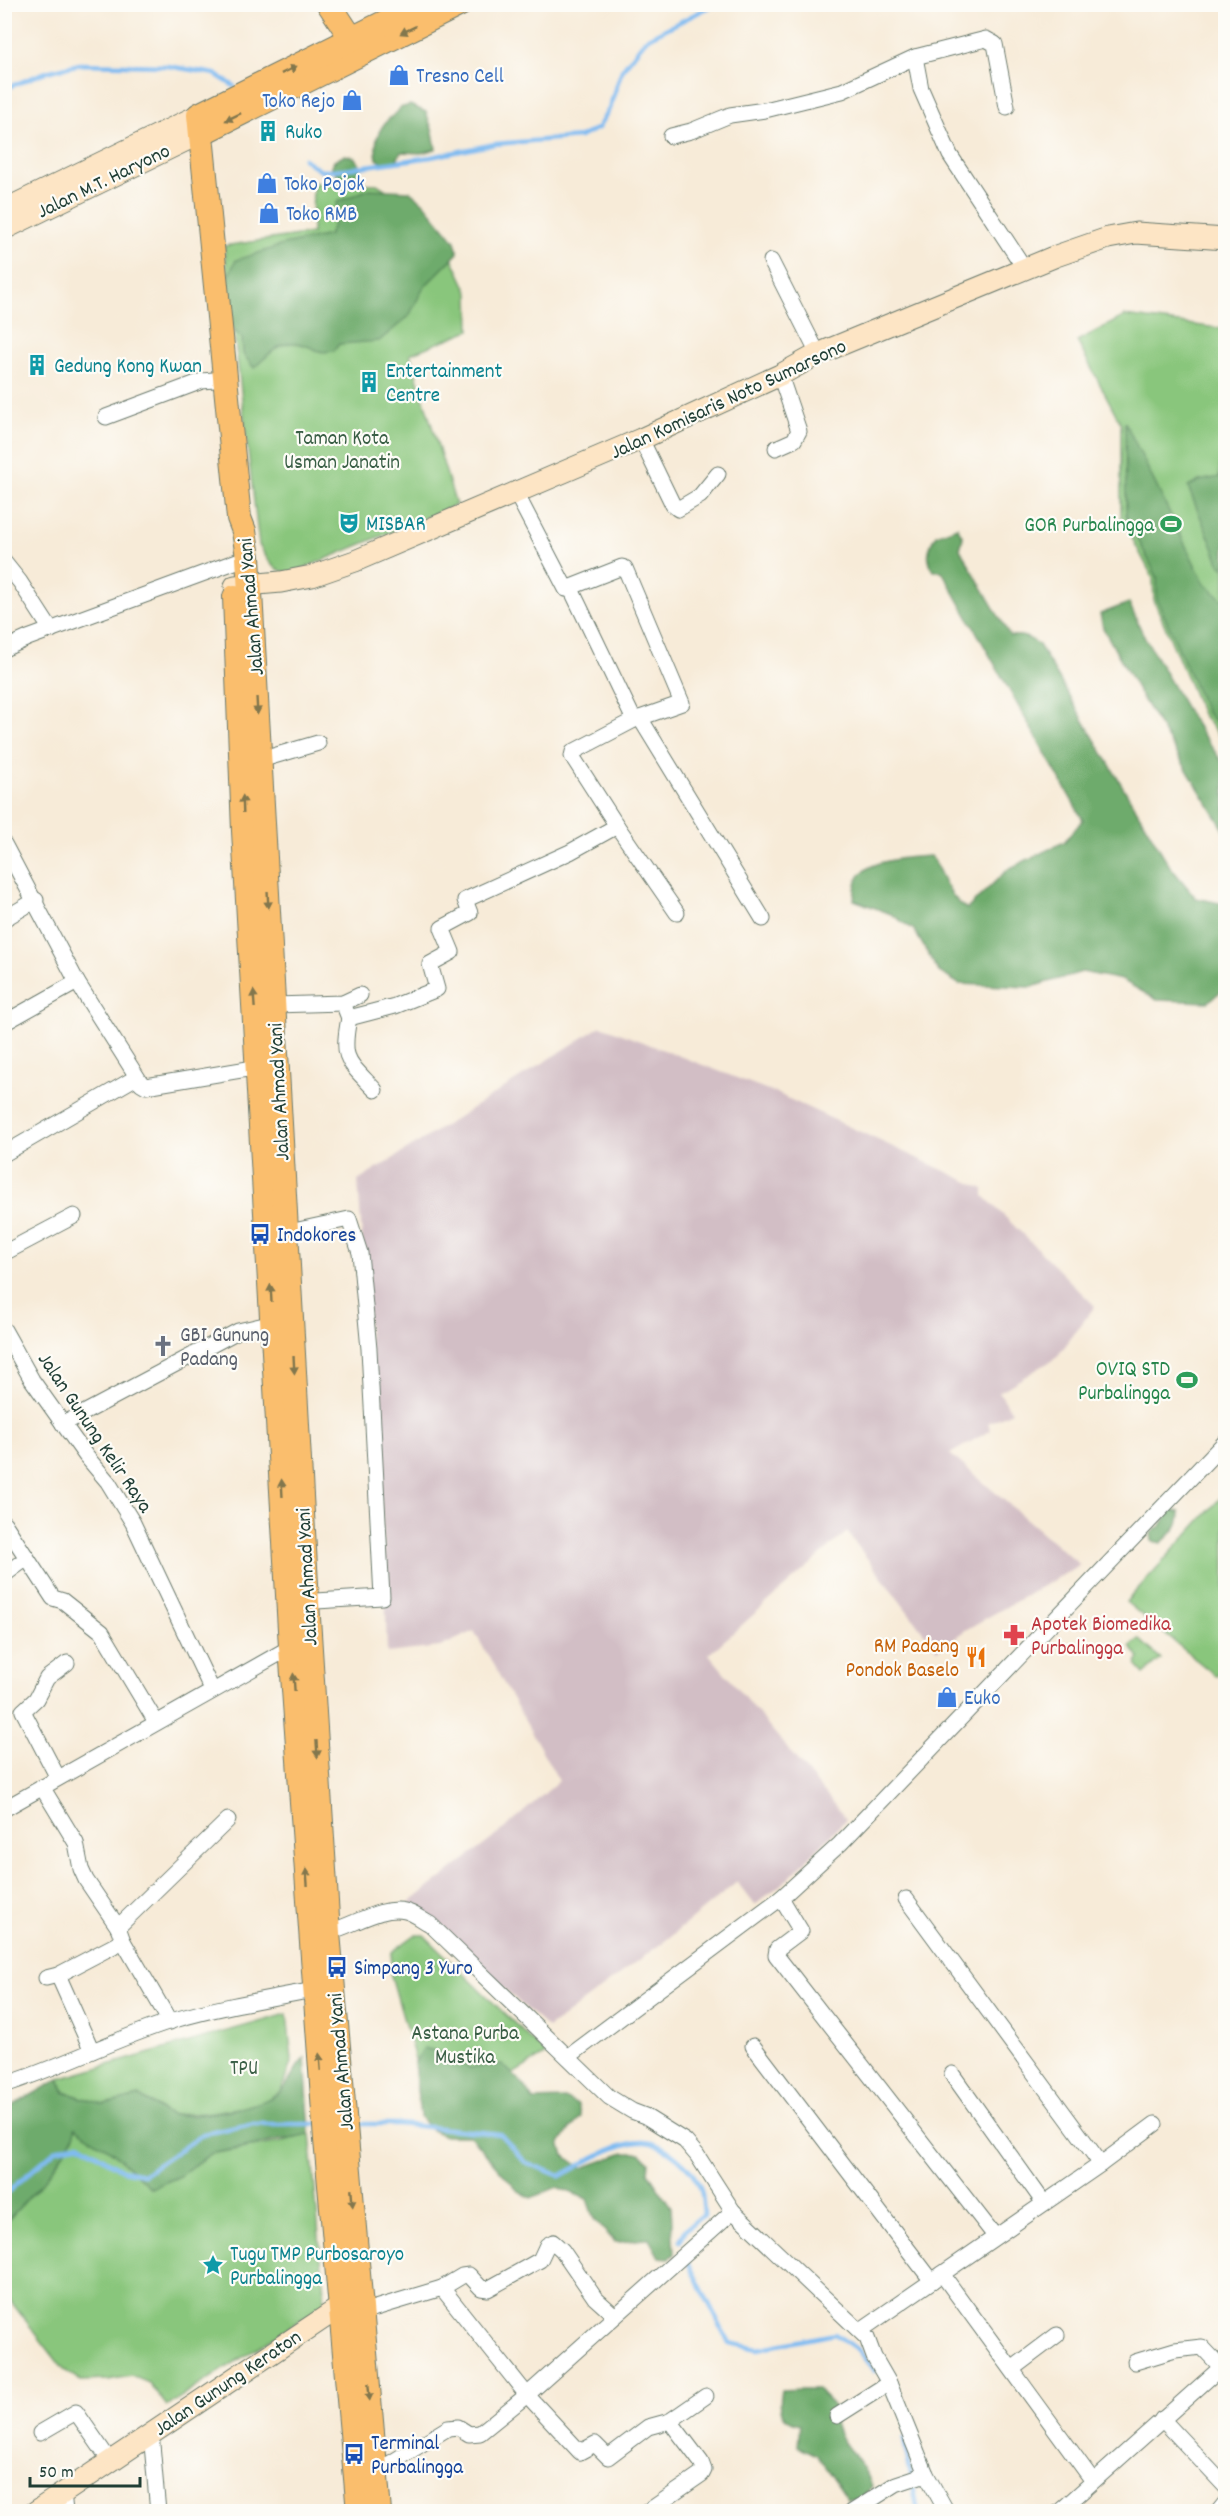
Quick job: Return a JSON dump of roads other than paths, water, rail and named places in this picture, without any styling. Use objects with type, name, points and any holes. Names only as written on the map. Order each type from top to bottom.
[{"type":"main road","points":[[329,4],[356,46]]},
{"type":"main road","points":[[356,46],[422,4]]},
{"type":"main road","points":[[200,124],[356,46],[460,4]]},
{"type":"main road","name":"Jalan Ahmad Yani","points":[[200,124],[239,518],[234,532],[242,559],[244,831],[268,1066],[298,1602],[320,1934],[335,2129],[379,2511]]},
{"type":"main road","name":"Jalan Ahmad Yani","points":[[242,585],[260,760],[274,1005],[268,1066]]},
{"type":"main road","name":"Jalan Ahmad Yani","points":[[298,1602],[291,1647],[320,1934],[314,1990],[335,2129]]},
{"type":"main road","name":"Jalan Ahmad Yani","points":[[354,2304],[359,2511]]},
{"type":"street","points":[[671,136],[700,128],[730,115],[765,110],[842,91],[915,57],[979,40],[990,40],[995,44],[1006,107]]},
{"type":"street","points":[[915,57],[921,89],[950,155],[1025,269]]},
{"type":"street","name":"Jalan M.T. Haryono","points":[[4,210],[200,124]]},
{"type":"street","name":"Jalan M.T. Haryono","points":[[4,229],[200,124]]},
{"type":"street","name":"Jalan Komisaris Noto Sumarsono","points":[[242,585],[281,582],[312,576],[344,565],[641,439],[780,375],[818,354],[1025,269],[1122,235],[1136,233],[1226,239]]},
{"type":"street","points":[[771,261],[818,354]]},
{"type":"street","points":[[776,448],[794,440],[799,431],[780,375]]},
{"type":"street","points":[[106,417],[202,381],[225,379]]},
{"type":"street","points":[[641,439],[673,504],[678,509],[700,496],[718,474]]},
{"type":"street","points":[[516,493],[564,587],[571,589],[622,567],[627,572],[682,700],[679,705],[637,719],[572,754],[617,826],[677,913]]},
{"type":"street","points":[[4,650],[51,630],[242,559]]},
{"type":"street","points":[[4,562],[51,630]]},
{"type":"street","points":[[571,589],[637,719],[763,919]]},
{"type":"street","points":[[260,760],[318,743]]},
{"type":"street","points":[[349,1018],[395,1006],[437,989],[430,964],[452,952],[442,928],[470,913],[465,900],[570,852],[617,826]]},
{"type":"street","points":[[4,844],[36,900],[77,982],[135,1078],[146,1086],[268,1066]]},
{"type":"street","points":[[4,919],[36,900]]},
{"type":"street","points":[[4,1023],[77,982]]},
{"type":"street","points":[[274,1005],[344,1003],[360,995]]},
{"type":"street","points":[[344,1003],[349,1018],[345,1050],[347,1059],[375,1090]]},
{"type":"street","points":[[4,1154],[135,1078]]},
{"type":"street","points":[[4,1253],[74,1216]]},
{"type":"street","points":[[276,1220],[349,1219],[360,1253],[372,1403],[382,1597],[298,1602]]},
{"type":"street","points":[[63,1424],[238,1331],[282,1322]]},
{"type":"street","name":"Jalan Gunung Kelir Raya","points":[[5,1330],[32,1380],[108,1482],[133,1523],[212,1690]]},
{"type":"street","points":[[568,2058],[781,1898],[840,1844],[1226,1441]]},
{"type":"street","points":[[4,1523],[53,1598],[65,1603],[107,1639],[156,1722]]},
{"type":"street","points":[[4,1575],[27,1558]]},
{"type":"street","points":[[4,1809],[291,1647]]},
{"type":"street","points":[[58,1778],[23,1711],[36,1699],[47,1678],[67,1663]]},
{"type":"street","points":[[42,1787],[76,1843],[81,1869],[86,1880],[121,1934],[170,2022]]},
{"type":"street","points":[[92,2051],[52,1977],[121,1934],[228,1820]]},
{"type":"street","points":[[781,1898],[801,1931],[777,1949],[776,1955],[995,2236]]},
{"type":"street","points":[[906,1899],[1101,2164]]},
{"type":"street","points":[[320,1934],[381,1912],[398,1910],[414,1914],[430,1924],[609,2097],[685,2141],[698,2156],[733,2211],[821,2297],[861,2330],[922,2475],[947,2511]]},
{"type":"street","points":[[4,2085],[44,2072],[92,2051],[170,2022],[217,2008],[314,1990]]},
{"type":"street","points":[[753,2046],[1012,2369],[1093,2481]]},
{"type":"street","points":[[952,2074],[1044,2203]]},
{"type":"street","points":[[861,2330],[1155,2124]]},
{"type":"street","points":[[376,2472],[448,2428],[458,2427],[469,2434],[480,2433],[527,2395],[733,2211]]},
{"type":"street","points":[[354,2304],[442,2288],[462,2276],[469,2275],[481,2288],[488,2289],[540,2259],[547,2245],[553,2242],[562,2250],[595,2298],[615,2316]]},
{"type":"street","points":[[442,2288],[527,2395],[580,2452],[596,2444],[608,2457],[648,2427],[670,2421],[706,2396]]},
{"type":"street","name":"Jalan Gunung Keraton","points":[[34,2511],[64,2502],[110,2461],[151,2433],[354,2304]]},
{"type":"street","points":[[1012,2369],[1057,2335]]},
{"type":"street","points":[[1060,2511],[1223,2365],[1202,2347],[1175,2350],[1135,2362]]},
{"type":"street","points":[[837,2416],[884,2386]]},
{"type":"street","points":[[40,2433],[76,2412],[110,2461]]},
{"type":"street","points":[[1162,2419],[1226,2487]]},
{"type":"street","points":[[647,2511],[702,2474],[704,2470],[701,2462],[670,2421]]},
{"type":"street","points":[[151,2433],[158,2511]]},
{"type":"street","points":[[852,2511],[896,2484],[922,2475]]},
{"type":"street","points":[[1218,2511],[1226,2502]]},
{"type":"waterway","points":[[304,159],[321,171],[431,157],[495,144],[580,137],[598,128],[609,109],[622,70],[646,39],[715,4]]},
{"type":"waterway","points":[[4,89],[46,72],[80,64],[168,66],[215,74],[234,86]]},
{"type":"waterway","points":[[4,2195],[56,2150],[79,2143],[122,2170],[144,2174],[203,2134],[252,2124],[317,2124]]},
{"type":"waterway","points":[[352,2124],[398,2124],[500,2134],[525,2162],[560,2176],[612,2149],[635,2142],[653,2143],[685,2165],[701,2190],[704,2214],[686,2229],[680,2241]]},
{"type":"waterway","points":[[689,2264],[729,2343],[758,2349],[835,2334],[858,2350],[874,2371]]},
{"type":"waterway","points":[[904,2439],[918,2512]]},
{"type":"place","name":"Tresno Cell","points":[[399,75]]},
{"type":"place","name":"Toko Rejo","points":[[352,100]]},
{"type":"place","name":"Ruko","points":[[268,131]]},
{"type":"place","name":"Toko Pojok","points":[[267,183]]},
{"type":"place","name":"Toko RMB","points":[[269,213]]},
{"type":"place","name":"Gedung Kong Kwan","points":[[37,365]]},
{"type":"place","name":"Entertainment Centre","points":[[369,382]]},
{"type":"place","name":"MISBAR","points":[[349,523]]},
{"type":"place","name":"GOR Purbalingga","points":[[1171,524]]},
{"type":"place","name":"Indokores","points":[[260,1234]]},
{"type":"place","name":"GBI Gunung Padang","points":[[163,1346]]},
{"type":"place","name":"OVIQ STD Purbalingga","points":[[1187,1380]]},
{"type":"place","name":"Apotek Biomedika Purbalingga","points":[[1014,1635]]},
{"type":"place","name":"RM Padang Pondok Baselo","points":[[976,1657]]},
{"type":"place","name":"Euko","points":[[947,1697]]},
{"type":"place","name":"Simpang 3 Yuro","points":[[337,1967]]},
{"type":"place","name":"Tugu TMP Purbosaroyo Purbalingga","points":[[213,2265]]},
{"type":"place","name":"Terminal Purbalingga","points":[[354,2454]]},
{"type":"park label","name":"Taman Kota Usman Janatin","points":[[342,449]]},
{"type":"park label","name":"Astana Purba Mustika","points":[[465,2044]]},
{"type":"park label","name":"TPU","points":[[244,2067]]}]
